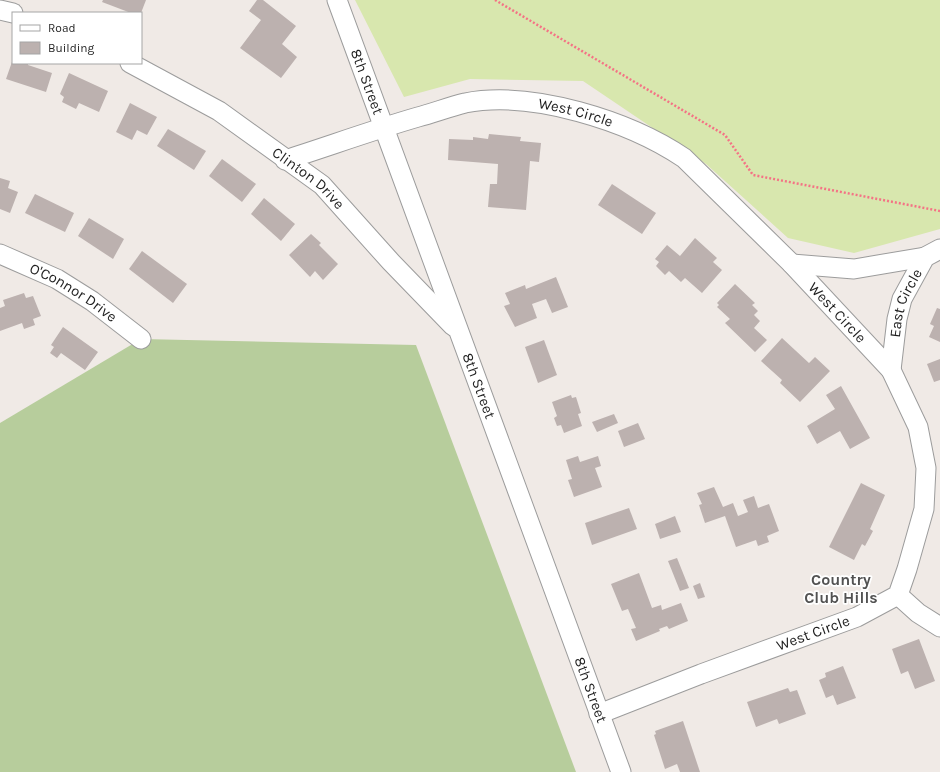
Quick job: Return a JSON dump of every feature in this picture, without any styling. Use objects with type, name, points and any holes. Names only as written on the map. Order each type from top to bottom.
[{"type":"street","name":"8th Street","points":[[338,0],[621,772]]},
{"type":"street","points":[[0,10],[12,13]]},
{"type":"street","name":"Clinton Drive","points":[[132,64],[219,111],[285,160],[322,185],[391,262],[458,330]]},
{"type":"street","name":"West Circle","points":[[285,160],[385,127],[465,104],[509,101],[528,102],[593,116],[628,127],[668,147],[684,158],[792,264],[890,370],[918,427],[926,468],[924,509],[908,569],[898,595],[857,617],[701,674],[599,714]]},
{"type":"street","points":[[792,264],[854,269],[932,253]]},
{"type":"street","name":"East Circle","points":[[890,370],[897,319],[902,299],[932,253]]},
{"type":"street","name":"O'Connor Drive","points":[[0,254],[57,279],[92,301],[141,339]]},
{"type":"street","points":[[898,595],[918,613],[940,627]]},
{"type":"path","points":[[495,0],[725,135],[753,175],[940,211]]},
{"type":"green space","points":[[355,0],[940,0],[940,229],[854,253],[788,238],[706,164],[583,81],[470,79],[404,97]]},
{"type":"green space","points":[[141,339],[416,345],[576,772],[0,772],[0,423]]},
{"type":"building","points":[[103,0],[146,0],[141,12],[128,12],[102,2]]},
{"type":"building","points":[[257,0],[263,0],[296,26],[282,44],[297,57],[281,78],[240,48],[261,20],[249,11]]},
{"type":"building","points":[[12,62],[12,64],[28,64],[52,73],[46,92],[6,79]]},
{"type":"building","points":[[69,73],[108,91],[99,112],[79,103],[76,109],[62,102],[64,97],[60,94]]},
{"type":"building","points":[[130,103],[157,117],[147,135],[137,130],[132,140],[116,132]]},
{"type":"building","points":[[168,129],[206,151],[194,170],[157,146]]},
{"type":"building","points":[[489,134],[521,137],[520,141],[541,143],[539,162],[530,161],[526,210],[488,207],[490,184],[497,184],[498,164],[448,160],[449,139],[473,140],[473,137],[488,139]]},
{"type":"building","points":[[222,159],[256,184],[242,202],[209,176]]},
{"type":"building","points":[[0,178],[10,181],[8,188],[18,192],[10,213],[0,209]]},
{"type":"building","points":[[612,184],[656,213],[642,234],[598,205]]},
{"type":"building","points":[[35,194],[74,213],[65,232],[25,213]]},
{"type":"building","points":[[264,198],[295,224],[281,241],[251,214]]},
{"type":"building","points":[[89,218],[124,239],[113,259],[78,236]]},
{"type":"building","points":[[311,234],[321,243],[319,245],[338,264],[323,280],[315,271],[310,277],[289,255]]},
{"type":"building","points":[[695,238],[717,258],[713,262],[722,270],[702,293],[685,278],[681,282],[669,271],[665,275],[656,266],[659,262],[655,259],[667,245],[680,256]]},
{"type":"building","points":[[142,251],[187,284],[173,303],[129,269]]},
{"type":"building","points":[[556,277],[568,307],[552,313],[546,299],[532,304],[537,318],[515,327],[504,306],[510,304],[505,293],[525,285],[526,289]]},
{"type":"building","points":[[735,284],[755,303],[752,305],[758,311],[754,315],[760,321],[754,328],[767,340],[755,352],[725,323],[730,319],[717,307],[719,305],[717,303]]},
{"type":"building","points":[[24,293],[26,298],[33,296],[41,316],[33,319],[35,325],[24,329],[22,323],[0,331],[0,308],[5,306],[3,300]]},
{"type":"building","points":[[937,308],[940,309],[940,342],[929,337],[934,326],[930,324]]},
{"type":"building","points":[[63,327],[98,352],[85,370],[61,353],[57,358],[50,353],[54,347],[51,345]]},
{"type":"building","points":[[782,338],[809,363],[815,357],[830,371],[800,402],[780,383],[782,380],[761,361]]},
{"type":"building","points":[[544,340],[557,375],[538,383],[525,347]]},
{"type":"building","points":[[940,359],[940,380],[934,382],[927,364]]},
{"type":"building","points":[[841,386],[870,438],[850,449],[840,431],[817,444],[807,426],[835,409],[826,395]]},
{"type":"building","points":[[571,395],[572,398],[576,397],[581,413],[578,414],[582,426],[564,433],[561,425],[557,426],[554,418],[557,416],[552,402]]},
{"type":"building","points":[[614,414],[618,423],[597,432],[592,422]]},
{"type":"building","points":[[638,423],[645,439],[624,447],[618,431]]},
{"type":"building","points":[[578,456],[580,462],[598,456],[601,466],[595,468],[602,487],[574,497],[568,480],[572,479],[566,460]]},
{"type":"building","points":[[861,483],[885,495],[870,529],[873,531],[865,546],[862,544],[854,560],[829,547]]},
{"type":"building","points":[[714,487],[723,507],[733,503],[738,516],[748,512],[743,500],[754,496],[758,508],[769,504],[779,531],[767,536],[769,542],[758,546],[756,540],[736,547],[725,516],[705,523],[699,505],[702,504],[697,493]]},
{"type":"building","points":[[629,508],[637,529],[592,545],[585,523]]},
{"type":"building","points":[[675,516],[681,532],[660,539],[655,524]]},
{"type":"building","points":[[677,558],[689,588],[680,591],[668,561]]},
{"type":"building","points":[[639,573],[652,608],[661,605],[662,610],[681,603],[688,621],[669,629],[667,626],[659,629],[660,631],[636,641],[631,629],[636,628],[628,609],[622,611],[611,584]]},
{"type":"building","points":[[700,583],[705,597],[698,599],[693,586]]},
{"type":"building","points":[[919,639],[935,681],[915,689],[908,671],[901,674],[892,649]]},
{"type":"building","points":[[843,666],[856,698],[837,705],[833,695],[826,698],[819,680],[826,677],[825,673]]},
{"type":"building","points":[[788,688],[790,692],[797,690],[806,714],[779,724],[777,719],[756,727],[747,702]]},
{"type":"building","points":[[683,721],[700,772],[680,772],[677,764],[665,769],[654,735],[656,734],[655,731]]},
{"type":"district","name":"Country Club Hills","points":[[841,588]]}]
